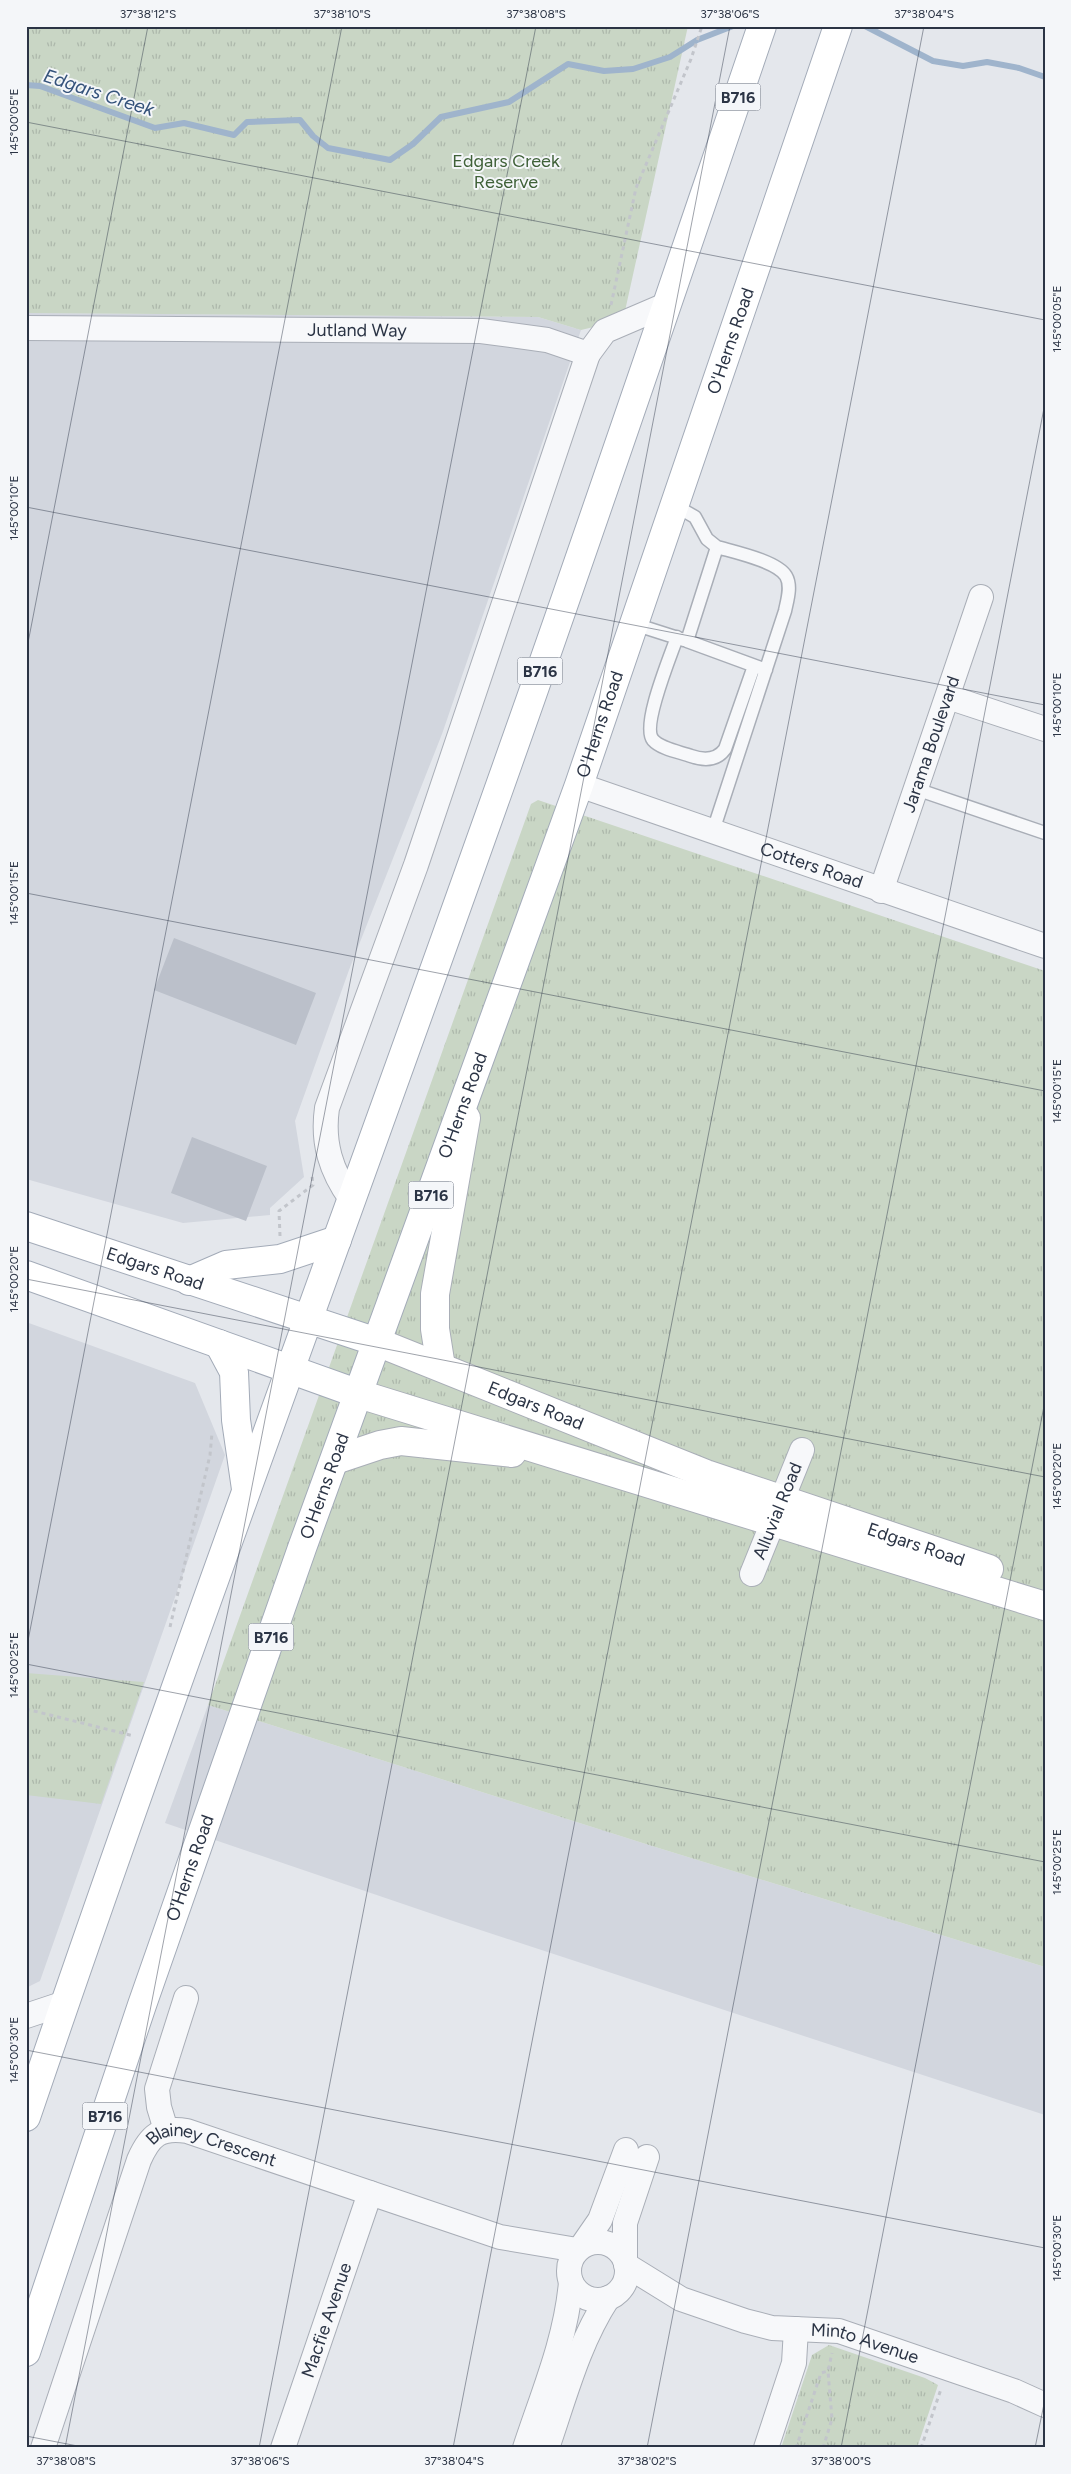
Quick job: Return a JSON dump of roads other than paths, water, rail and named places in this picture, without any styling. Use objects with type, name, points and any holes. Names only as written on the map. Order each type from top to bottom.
[{"type":"main road","name":"B716","points":[[26,2117],[115,1858],[508,765],[762,26]]},
{"type":"main road","name":"O'Herns Road","points":[[26,2352],[142,2005],[335,1460],[579,785],[838,26]]},
{"type":"main road","points":[[441,1367],[435,1328],[435,1294],[472,1080]]},
{"type":"main road","name":"Edgars Road","points":[[26,1226],[378,1342],[706,1474],[777,1510],[1045,1606]]},
{"type":"main road","points":[[189,1281],[226,1265],[280,1259],[337,1240]]},
{"type":"main road","name":"Edgars Road","points":[[33,1281],[359,1394],[566,1458],[777,1510],[1045,1588]]},
{"type":"main road","points":[[219,1344],[234,1372],[236,1420],[246,1493]]},
{"type":"main road","points":[[335,1460],[380,1445],[400,1441],[566,1458]]},
{"type":"street","points":[[352,1199],[337,1180],[326,1140],[324,1127],[327,1108],[334,1084],[416,865],[588,354],[605,331],[668,304]]},
{"type":"street","name":"Jutland Way","points":[[26,328],[481,331],[547,340],[588,354]]},
{"type":"street","name":"Jarama Boulevard","points":[[882,890],[981,597]]},
{"type":"street","points":[[948,697],[1045,729]]},
{"type":"street","name":"Cotters Road","points":[[579,785],[1045,946]]},
{"type":"street","name":"Alluvial Road","points":[[752,1574],[802,1450]]},
{"type":"street","points":[[166,2130],[158,2107],[157,2089],[186,1998]]},
{"type":"street","points":[[26,2016],[65,2002]]},
{"type":"street","name":"Blainey Crescent","points":[[43,2448],[139,2160],[150,2140],[166,2130],[187,2131],[500,2237],[580,2248]]},
{"type":"street","points":[[525,2448],[568,2315],[570,2263],[600,2220],[636,2153],[624,2238],[626,2262],[624,2284],[609,2298],[592,2322],[581,2348],[547,2448]]},
{"type":"street","name":"Macfie Avenue","points":[[283,2448],[370,2193]]},
{"type":"street","name":"Blainey Crescent","points":[[500,2237],[570,2280]]},
{"type":"street","points":[[580,2248],[602,2242],[616,2248],[626,2262]]},
{"type":"street","name":"Minto Avenue","points":[[626,2262],[681,2299]]},
{"type":"street","points":[[570,2280],[576,2290],[590,2299],[609,2298]]},
{"type":"street","name":"Minto Avenue","points":[[609,2298],[646,2294],[681,2299],[758,2326],[839,2331],[1014,2390],[1045,2405]]},
{"type":"street","points":[[766,2448],[794,2363],[796,2329]]},
{"type":"lane","points":[[674,505],[695,517],[707,539],[717,547],[774,566],[786,576],[789,592],[785,611],[725,748],[719,756],[709,759],[696,758],[661,745],[653,740],[650,733],[652,711],[717,547]]},
{"type":"lane","points":[[634,624],[682,639],[760,668]]},
{"type":"lane","points":[[713,831],[760,668]]},
{"type":"lane","points":[[916,789],[1045,833]]},
{"type":"waterway","name":"Edgars Creek","points":[[26,85],[40,86],[155,128],[184,123],[234,135],[247,122],[300,120],[313,136],[328,148],[390,160],[413,144],[441,117],[509,102],[568,64],[604,71],[633,69],[670,57],[697,40],[733,26]]},
{"type":"waterway","name":"Edgars Creek","points":[[865,26],[933,61],[963,66],[987,62],[1019,68],[1045,77]]},
{"type":"park label","name":"Edgars Creek Reserve","points":[[506,171]]}]
